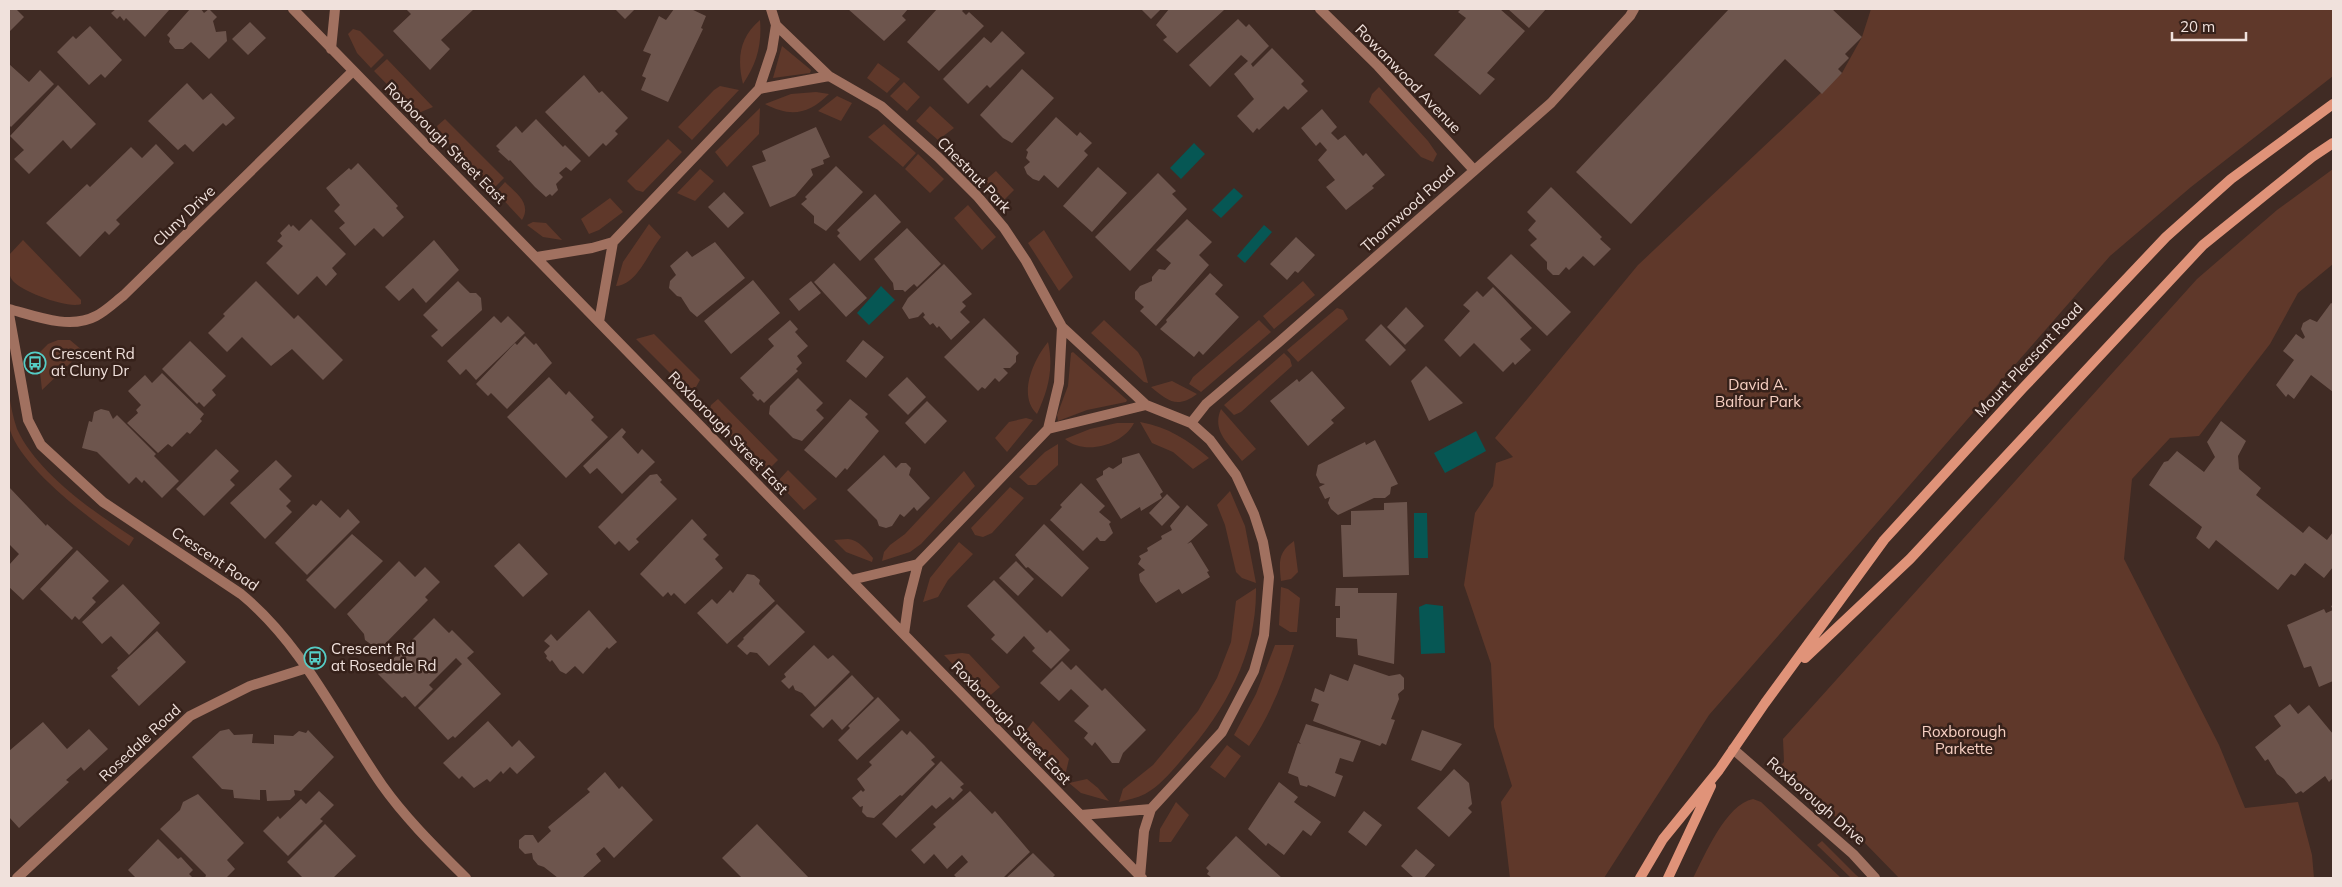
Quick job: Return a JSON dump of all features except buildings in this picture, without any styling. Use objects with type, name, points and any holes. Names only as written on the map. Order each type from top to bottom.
[{"type":"main road","name":"Mount Pleasant Road","points":[[1640,878],[1663,839],[1719,770],[1884,540],[2022,388],[2166,237],[2231,179],[2333,104]]},
{"type":"main road","name":"Mount Pleasant Road","points":[[1787,675],[1910,559],[2202,245],[2312,157],[2333,143]]},
{"type":"main road","name":"Mount Pleasant Road","points":[[1668,878],[1719,770]]},
{"type":"street","name":"Roxborough Street East","points":[[293,9],[1141,878]]},
{"type":"street","points":[[331,49],[335,9]]},
{"type":"street","name":"Chestnut Park","points":[[613,242],[759,89],[772,50],[776,25],[771,9]]},
{"type":"street","name":"Rowanwood Avenue","points":[[1320,9],[1378,66],[1474,170]]},
{"type":"street","name":"Thornwood Road","points":[[1191,423],[1206,404],[1551,103],[1630,16],[1634,9]]},
{"type":"street","name":"Chestnut Park","points":[[776,25],[829,76],[882,106],[938,157],[978,197],[1004,228],[1026,261],[1062,327],[1146,405],[1191,423],[1210,440],[1228,462],[1243,487],[1263,542],[1267,567],[1268,607],[1264,635],[1254,671],[1240,701],[1222,732],[1151,809],[1144,831],[1141,878]]},
{"type":"street","name":"Cluny Drive","points":[[9,309],[55,321],[74,321],[95,316],[124,295],[353,71]]},
{"type":"street","points":[[759,89],[829,76]]},
{"type":"street","points":[[537,257],[592,248],[613,242],[599,322]]},
{"type":"street","name":"Crescent Road","points":[[9,314],[28,420],[41,445],[103,502],[241,594],[258,608],[284,636],[307,668],[383,786],[466,878]]},
{"type":"street","points":[[904,634],[909,599],[918,564],[1048,429],[1059,383],[1062,327]]},
{"type":"street","points":[[1048,429],[1146,405]]},
{"type":"street","points":[[851,580],[918,564]]},
{"type":"street","name":"Rosedale Road","points":[[18,878],[190,716],[250,686],[307,668]]},
{"type":"street","name":"Roxborough Drive","points":[[1733,750],[1853,854],[1875,878]]},
{"type":"street","points":[[1081,815],[1151,809]]},
{"type":"green space","name":"David A. Balfour Park","points":[[1871,9],[2333,9],[2333,76],[2191,187],[2110,256],[1709,715],[1604,878],[1510,878],[1501,802],[1512,786],[1494,727],[1491,664],[1464,585],[1475,513],[1493,486],[1496,463],[1513,457],[1495,438],[1638,265],[1842,73],[1862,37]]},
{"type":"green space","points":[[760,20],[758,54],[743,84],[740,66],[741,49],[748,34]]},
{"type":"green space","points":[[353,29],[360,31],[384,55],[371,68],[357,53],[348,34]]},
{"type":"green space","points":[[782,46],[811,70],[810,73],[773,78]]},
{"type":"green space","points":[[387,59],[433,107],[416,114],[374,71]]},
{"type":"green space","points":[[878,63],[900,79],[887,93],[867,78]]},
{"type":"green space","points":[[904,82],[920,97],[907,111],[890,96]]},
{"type":"green space","points":[[720,86],[739,90],[692,140],[678,127]]},
{"type":"green space","points":[[1379,87],[1428,141],[1437,154],[1433,162],[1421,157],[1369,102],[1372,94]]},
{"type":"green space","points":[[816,92],[829,94],[814,106],[798,112],[783,111],[765,104],[791,94]]},
{"type":"green space","points":[[837,96],[852,103],[841,121],[818,111]]},
{"type":"green space","points":[[930,106],[954,128],[938,140],[916,121]]},
{"type":"green space","points":[[760,108],[759,134],[727,167],[715,152]]},
{"type":"green space","points":[[445,119],[504,178],[493,189],[440,134],[437,126]]},
{"type":"green space","points":[[884,124],[916,153],[903,167],[868,137]]},
{"type":"green space","points":[[668,139],[682,152],[643,192],[636,190],[627,181]]},
{"type":"green space","points":[[918,154],[944,179],[930,193],[905,169]]},
{"type":"green space","points":[[700,169],[714,181],[695,201],[677,193]]},
{"type":"green space","name":"Roxborough Parkette","points":[[2333,169],[2333,264],[2298,293],[2270,344],[2199,436],[2170,438],[2132,479],[2124,559],[2219,745],[2245,808],[2298,802],[2312,855],[2314,878],[1899,878],[1863,841],[1779,767],[1784,762],[1783,739],[2197,279],[2277,210]]},
{"type":"green space","points":[[996,171],[1014,190],[1000,204],[982,183]]},
{"type":"green space","points":[[505,182],[518,194],[524,203],[525,214],[522,220],[496,192]]},
{"type":"green space","points":[[610,198],[623,212],[599,230],[589,234],[581,219]]},
{"type":"green space","points":[[968,205],[996,237],[982,250],[954,218]]},
{"type":"green space","points":[[533,222],[546,223],[562,240],[543,237],[527,225]]},
{"type":"green space","points":[[649,224],[661,237],[636,274],[630,280],[616,286],[623,262]]},
{"type":"green space","points":[[1044,230],[1073,277],[1059,291],[1028,243]]},
{"type":"green space","points":[[23,240],[81,300],[81,304],[57,302],[26,290],[13,281],[9,272],[9,255]]},
{"type":"green space","points":[[1303,281],[1315,295],[1274,329],[1263,316]]},
{"type":"green space","points":[[1337,308],[1343,310],[1348,319],[1298,362],[1287,350]]},
{"type":"green space","points":[[1104,320],[1138,352],[1142,359],[1148,383],[1144,382],[1091,333]]},
{"type":"green space","points":[[1259,320],[1271,332],[1201,392],[1189,384],[1193,377]]},
{"type":"green space","points":[[654,334],[700,380],[696,387],[688,391],[636,339]]},
{"type":"green space","points":[[58,340],[70,340],[83,351],[42,390],[38,354],[48,344]]},
{"type":"green space","points":[[1048,342],[1050,352],[1049,379],[1037,414],[1031,406],[1028,397],[1028,387],[1033,367]]},
{"type":"green space","points":[[1073,352],[1127,400],[1126,402],[1087,410],[1058,421],[1057,415],[1068,386],[1071,353]]},
{"type":"green space","points":[[1284,353],[1290,359],[1292,366],[1241,412],[1234,415],[1224,405]]},
{"type":"green space","points":[[1172,381],[1197,394],[1190,399],[1178,402],[1168,399],[1151,387]]},
{"type":"green space","points":[[9,395],[17,429],[38,461],[68,491],[134,538],[129,546],[97,524],[60,493],[26,459],[15,442],[9,426]]},
{"type":"green space","points":[[718,399],[778,460],[766,472],[709,413],[711,405]]},
{"type":"green space","points":[[1221,409],[1256,449],[1242,461],[1220,431],[1218,424]]},
{"type":"green space","points":[[1026,418],[1033,420],[1007,452],[995,438],[1009,422]]},
{"type":"green space","points":[[1140,422],[1160,427],[1177,435],[1209,458],[1193,469],[1173,452],[1152,443]]},
{"type":"green space","points":[[1117,423],[1134,423],[1129,431],[1121,437],[1103,446],[1083,447],[1065,439],[1090,429]]},
{"type":"green space","points":[[1058,444],[1058,465],[1036,485],[1028,485],[1019,477],[1045,452]]},
{"type":"green space","points":[[788,470],[817,499],[804,510],[777,482]]},
{"type":"green space","points":[[964,471],[975,486],[921,544],[910,552],[882,561],[884,552],[890,545],[905,534]]},
{"type":"green space","points":[[1010,487],[1024,498],[992,533],[983,537],[975,535],[971,528]]},
{"type":"green space","points":[[1230,491],[1245,526],[1256,583],[1242,578],[1236,572],[1225,525],[1217,505]]},
{"type":"green space","points":[[848,539],[856,541],[862,546],[873,558],[872,562],[846,552],[834,540]]},
{"type":"green space","points":[[1294,541],[1298,572],[1291,579],[1281,581],[1282,553]]},
{"type":"green space","points":[[959,542],[973,554],[948,580],[938,597],[923,602],[930,578]]},
{"type":"green space","points":[[1281,587],[1288,589],[1300,598],[1297,632],[1290,632],[1279,625]]},
{"type":"green space","points":[[1256,588],[1255,612],[1245,658],[1226,700],[1199,739],[1161,782],[1145,794],[1119,802],[1123,789],[1153,765],[1198,711],[1217,678],[1231,642],[1236,601]]},
{"type":"green space","points":[[1275,645],[1294,645],[1276,697],[1249,746],[1234,735],[1256,694]]},
{"type":"green space","points":[[969,654],[1000,687],[986,699],[944,655]]},
{"type":"green space","points":[[1033,721],[1069,759],[1065,776],[1024,734]]},
{"type":"green space","points":[[1227,745],[1241,756],[1225,778],[1210,767]]},
{"type":"green space","points":[[1087,779],[1109,801],[1081,793],[1069,783]]},
{"type":"green space","points":[[1753,799],[1761,802],[1841,878],[1693,878],[1710,844],[1725,820],[1743,803]]},
{"type":"green space","points":[[1176,802],[1189,815],[1171,842],[1159,842],[1160,829]]},
{"type":"green space","points":[[1822,841],[1860,878],[1851,878],[1817,845]]},
{"type":"water","points":[[1194,143],[1205,154],[1181,179],[1170,168]]},
{"type":"water","points":[[1234,188],[1243,196],[1221,218],[1212,210]]},
{"type":"water","points":[[1264,225],[1272,232],[1245,263],[1237,256]]},
{"type":"water","points":[[881,286],[895,300],[869,325],[857,313]]},
{"type":"water","points":[[1476,431],[1486,451],[1445,473],[1434,453]]},
{"type":"water","points":[[1414,513],[1427,513],[1428,558],[1414,558]]},
{"type":"water","points":[[1426,604],[1443,606],[1445,653],[1421,654],[1419,607]]},
{"type":"place","name":"Crescent Rd at Cluny Dr","points":[[35,363]]},
{"type":"place","name":"Crescent Rd at Rosedale Rd","points":[[315,658]]}]
